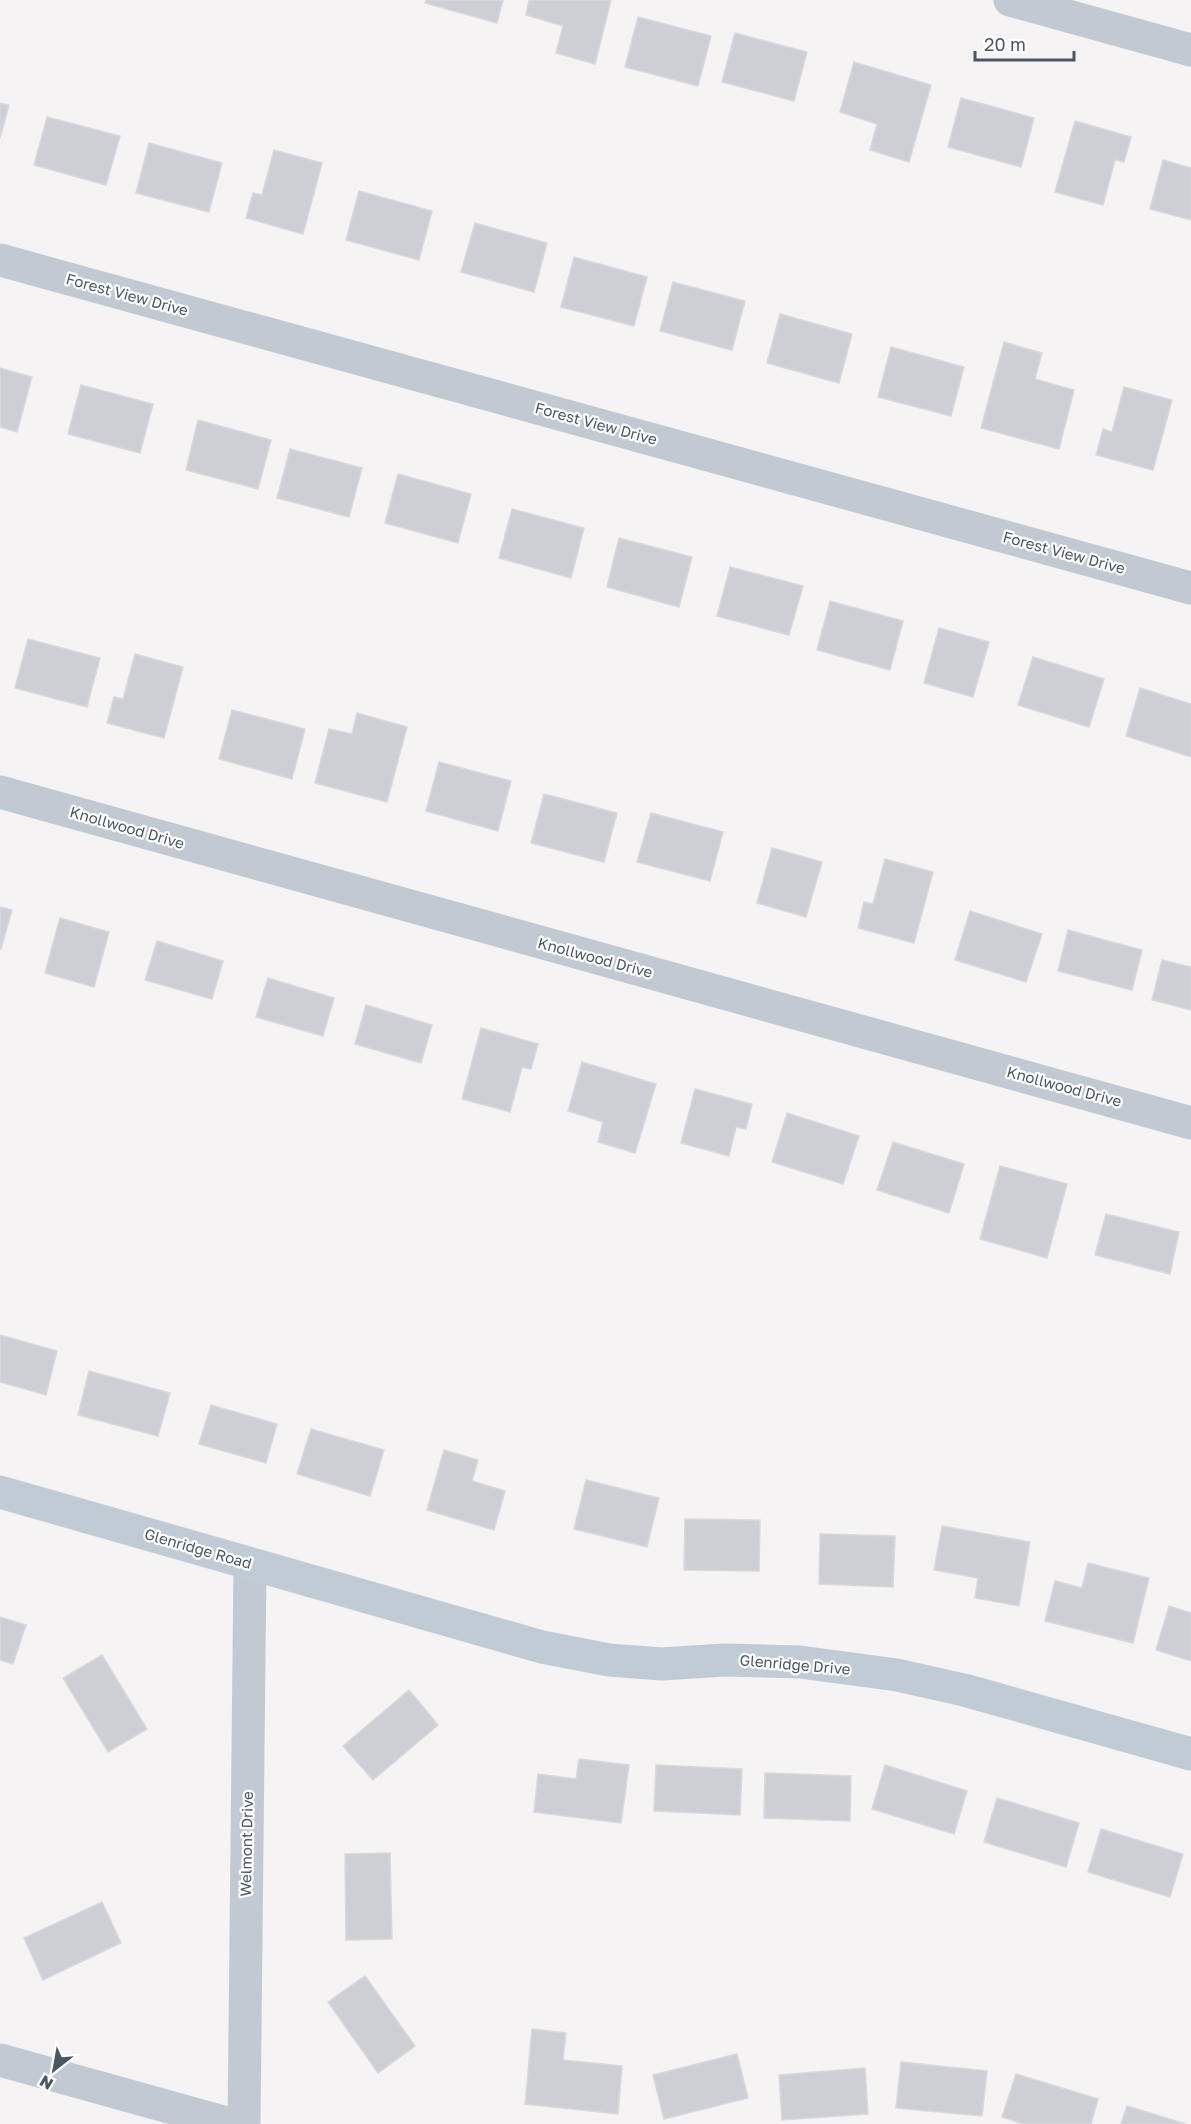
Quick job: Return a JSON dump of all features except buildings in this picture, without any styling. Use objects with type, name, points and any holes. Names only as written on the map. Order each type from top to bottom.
[{"type":"street","points":[[1010,0],[1191,50]]},
{"type":"street","name":"Forest View Drive","points":[[0,260],[1191,588]]},
{"type":"street","name":"Knollwood Drive","points":[[0,792],[1191,1122]]},
{"type":"street","name":"Glenridge Road","points":[[0,1492],[397,1605]]},
{"type":"street","name":"Welmont Drive","points":[[244,2124],[250,1564]]},
{"type":"street","name":"Glenridge Drive","points":[[397,1605],[542,1647],[609,1660],[662,1664],[724,1660],[800,1662],[897,1675],[964,1690],[1191,1754]]},
{"type":"street","points":[[0,2060],[230,2124]]}]
